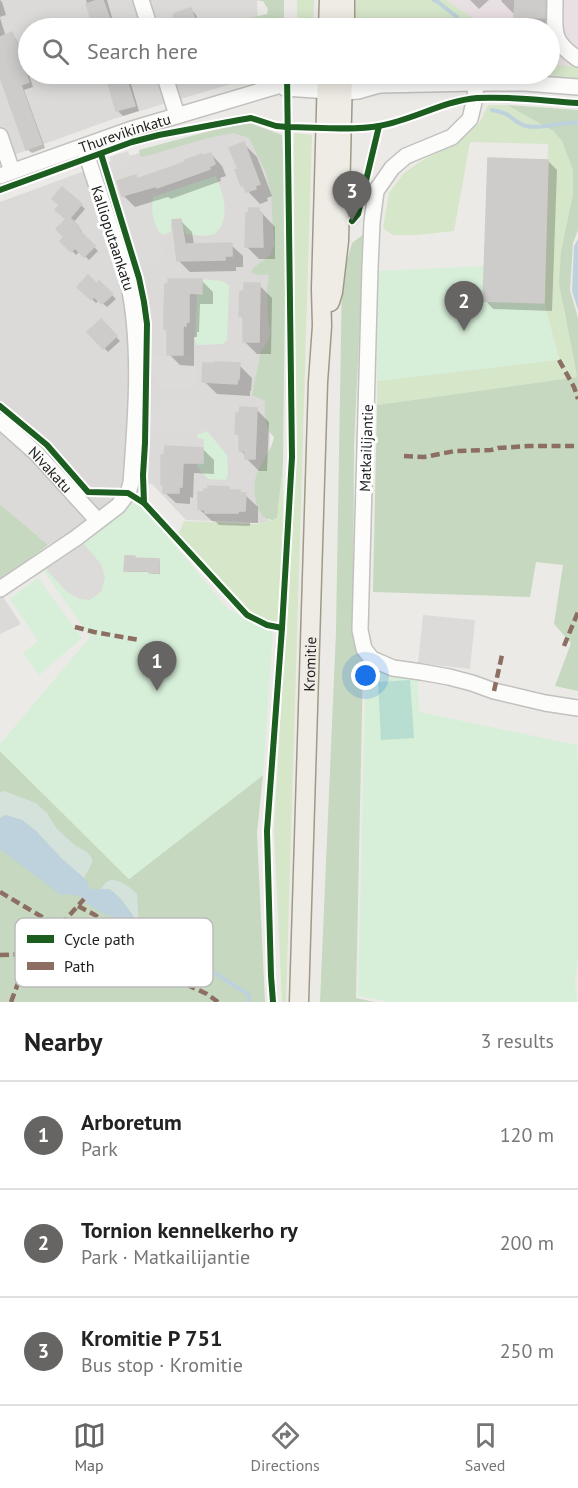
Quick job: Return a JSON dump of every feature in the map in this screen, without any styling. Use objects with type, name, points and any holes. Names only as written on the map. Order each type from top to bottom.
[{"type":"main road","points":[[328,18],[329,0]]},
{"type":"main road","points":[[345,0],[345,18]]},
{"type":"main road","name":"Kromitie","points":[[299,1002],[318,382],[322,326],[321,289],[335,84]]},
{"type":"street","points":[[141,0],[147,18]]},
{"type":"street","points":[[555,0],[555,18]]},
{"type":"street","points":[[560,44],[578,59]]},
{"type":"street","points":[[167,84],[177,115]]},
{"type":"street","name":"Thurevikinkatu","points":[[6,173],[129,130],[285,84]]},
{"type":"street","name":"Thurevikinkatu","points":[[375,84],[428,84]]},
{"type":"street","name":"Matkailijantie","points":[[476,84],[470,119],[452,137],[406,156],[392,168],[376,192],[370,267],[360,630],[364,649],[372,659],[393,668],[440,675],[545,703],[572,706]]},
{"type":"street","name":"Thurevikinkatu","points":[[538,84],[578,87]]},
{"type":"street","points":[[0,136],[6,173]]},
{"type":"street","name":"Kallioputaankatu","points":[[0,589],[76,538],[122,502],[131,483],[137,366],[133,304],[128,281],[84,147]]},
{"type":"street","name":"Nivakatu","points":[[0,421],[36,453],[98,521]]},
{"type":"shaded area","points":[[0,0],[257,0],[258,18],[18,18],[18,84],[231,84],[113,119],[0,160]]},
{"type":"shaded area","points":[[446,0],[578,0],[578,66],[560,65],[560,18],[473,18]]},
{"type":"shaded area","points":[[244,126],[275,164],[268,523],[186,520],[151,483],[113,510],[48,545],[0,504],[0,202],[117,159]]},
{"type":"shaded area","points":[[128,151],[132,165],[114,170],[110,157]]},
{"type":"shaded area","points":[[146,195],[166,258],[139,267],[119,204]]},
{"type":"shaded area","points":[[151,355],[196,356],[196,389],[157,388],[157,376],[150,376]]},
{"type":"shaded area","points":[[157,401],[201,402],[200,423],[207,431],[200,434],[148,433],[149,412],[157,412]]},
{"type":"shaded area","points":[[84,544],[101,564],[105,577],[102,590],[89,600],[80,599],[67,592],[46,569]]},
{"type":"shaded area","points":[[0,595],[21,624],[0,634]]},
{"type":"shaded area","points":[[423,615],[475,620],[470,669],[418,663]]},
{"type":"shaded area","points":[[4,791],[36,803],[47,813],[57,829],[76,846],[86,851],[92,858],[92,863],[84,878],[22,820],[5,815],[0,818],[0,792]]},
{"type":"shaded area","points":[[118,881],[137,894],[139,918],[134,918],[120,898],[110,889],[100,890],[106,882]]},
{"type":"green space","points":[[253,0],[284,0],[284,18],[251,18],[267,14],[268,9],[263,1]]},
{"type":"green space","points":[[297,0],[314,0],[313,18],[297,18]]},
{"type":"green space","points":[[356,0],[446,0],[473,18],[355,18]]},
{"type":"green space","points":[[560,65],[578,66],[578,81],[560,80]]},
{"type":"green space","points":[[488,105],[507,105],[553,131],[562,141],[573,170],[573,194],[561,251],[564,311],[577,377],[377,405],[377,381],[559,359],[544,303],[548,144],[470,142],[454,231],[393,235],[383,228],[389,193],[404,173],[423,160],[459,142],[480,122]]},
{"type":"green space","points":[[507,105],[578,110],[578,230],[573,243],[570,290],[578,318],[578,691],[555,686],[571,643],[554,624],[563,565],[536,562],[530,597],[373,592],[377,405],[577,377],[559,283],[561,251],[573,194],[573,170],[562,141],[553,131]]},
{"type":"green space","points":[[250,123],[282,135],[286,206],[283,464],[277,518],[273,520],[264,517],[258,509],[255,486],[256,476],[274,437],[266,425],[265,401],[252,395],[261,351],[269,339],[270,329],[267,289],[269,275],[252,273],[252,269],[270,255],[274,245],[271,194],[266,173],[249,138],[233,133],[143,157],[140,156],[139,150],[225,127]]},
{"type":"green space","points":[[294,133],[312,135],[286,1002],[282,1002],[274,831],[295,457]]},
{"type":"green space","points":[[216,176],[225,213],[215,234],[205,236],[186,234],[181,221],[171,223],[171,232],[162,235],[153,217],[153,197]]},
{"type":"green space","points":[[364,234],[354,446],[353,628],[356,648],[363,663],[356,998],[375,1002],[320,1002],[336,631],[342,278],[352,243]]},
{"type":"green space","points":[[484,266],[544,303],[559,360],[377,381],[378,271]]},
{"type":"green space","points":[[202,279],[222,281],[229,285],[227,340],[223,344],[198,345],[195,342],[197,294],[202,294]]},
{"type":"green space","points":[[207,431],[227,455],[226,480],[208,479],[198,468],[197,463],[203,463],[204,439],[197,438],[197,434]]},
{"type":"green space","points":[[283,464],[280,611],[279,622],[271,623],[249,614],[178,535],[184,521],[256,524],[277,519]]},
{"type":"green space","points":[[137,500],[227,608],[273,629],[263,775],[129,879],[0,751],[0,744],[90,637],[42,568]]},
{"type":"green space","points":[[0,504],[48,545],[0,581]]},
{"type":"green space","points":[[38,578],[82,638],[39,675],[23,653],[38,641],[10,599]]},
{"type":"green space","points":[[366,665],[418,678],[419,712],[577,745],[578,958],[575,982],[577,1002],[390,1002],[358,996]]},
{"type":"green space","points":[[410,680],[414,738],[381,740],[378,682]]},
{"type":"green space","points":[[0,751],[129,879],[263,775],[257,833],[265,1002],[0,1002]]},
{"type":"water","points":[[578,239],[578,310],[572,291],[574,246]]},
{"type":"water","points":[[5,815],[22,820],[84,878],[91,889],[109,889],[118,896],[134,918],[116,918],[89,905],[80,897],[61,895],[0,849],[0,818]]},
{"type":"building","points":[[103,0],[109,18],[91,18],[86,4]]},
{"type":"building","points":[[515,0],[545,0],[545,18],[514,17]]},
{"type":"building","points":[[191,8],[194,18],[174,18],[175,13]]},
{"type":"building","points":[[12,32],[18,47],[18,84],[24,84],[21,85],[42,144],[26,150],[0,77],[0,37]]},
{"type":"building","points":[[108,84],[128,84],[135,106],[116,111]]},
{"type":"building","points":[[244,142],[260,184],[255,186],[256,189],[246,192],[243,185],[241,186],[235,170],[238,169],[229,148]]},
{"type":"building","points":[[211,153],[215,164],[209,167],[210,169],[157,188],[157,186],[122,196],[117,181],[136,175],[137,179],[202,154],[202,156]]},
{"type":"building","points":[[488,158],[548,160],[544,303],[483,301]]},
{"type":"building","points":[[62,187],[82,204],[70,218],[95,246],[84,257],[75,248],[71,252],[60,241],[64,237],[56,229],[66,219],[55,210],[59,205],[52,199]]},
{"type":"building","points":[[249,208],[259,208],[259,213],[262,213],[263,247],[245,247],[246,213],[249,212]]},
{"type":"building","points":[[181,219],[185,244],[232,243],[232,256],[225,256],[225,260],[177,261],[172,220]]},
{"type":"building","points":[[88,275],[97,284],[99,281],[113,294],[102,304],[94,297],[91,300],[77,287]]},
{"type":"building","points":[[168,279],[202,279],[202,294],[189,293],[189,322],[183,326],[183,355],[167,355],[164,309],[165,284],[168,284]]},
{"type":"building","points":[[244,283],[260,283],[259,342],[243,342],[243,316],[239,316],[240,291],[244,291]]},
{"type":"building","points":[[101,319],[117,336],[103,349],[87,332]]},
{"type":"building","points":[[203,363],[240,363],[237,384],[202,382]]},
{"type":"building","points":[[240,407],[257,408],[255,459],[245,459],[245,451],[239,451],[239,434],[235,434],[236,413],[239,413]]},
{"type":"building","points":[[165,446],[203,448],[203,463],[183,463],[182,487],[179,487],[179,493],[163,493],[161,455],[164,455]]},
{"type":"building","points":[[208,486],[229,487],[229,490],[240,490],[240,493],[246,493],[245,511],[205,513],[205,510],[198,509],[198,492],[204,492]]},
{"type":"building","points":[[125,556],[159,559],[159,573],[124,571]]},
{"type":"waterway","points":[[434,0],[457,17]]},
{"type":"waterway","points":[[492,110],[532,127],[578,123]]},
{"type":"waterway","points":[[213,972],[249,995],[249,1002]]},
{"type":"marked path","points":[[559,360],[578,399]]},
{"type":"marked path","points":[[404,456],[424,457],[455,451],[529,446],[578,446]]},
{"type":"marked path","points":[[564,646],[578,612]]},
{"type":"marked path","points":[[75,627],[139,640]]},
{"type":"marked path","points":[[494,691],[502,655]]},
{"type":"marked path","points":[[0,892],[44,918]]},
{"type":"marked path","points":[[67,918],[84,899]]},
{"type":"marked path","points":[[78,906],[99,918]]},
{"type":"marked path","points":[[0,955],[15,954]]},
{"type":"marked path","points":[[11,1002],[17,987]]},
{"type":"marked path","points":[[192,987],[218,1002]]},
{"type":"cycle path","points":[[273,1002],[267,831],[292,457],[287,84]]},
{"type":"cycle path","points":[[0,190],[132,142],[251,118],[276,126],[358,128],[392,123],[452,103],[477,98],[515,98],[578,103]]},
{"type":"cycle path","points":[[352,221],[358,214],[379,126]]},
{"type":"cycle path","points":[[0,406],[47,445],[88,492],[128,493],[144,503],[147,324],[139,278],[101,154]]},
{"type":"cycle path","points":[[144,503],[247,615],[267,625],[282,628]]},
{"type":"place","name":"Kromitie P 751","points":[[352,221]]},
{"type":"place","name":"Tornion kennelkerho ry","points":[[464,331]]},
{"type":"place","name":"Arboretum","points":[[157,691]]}]
